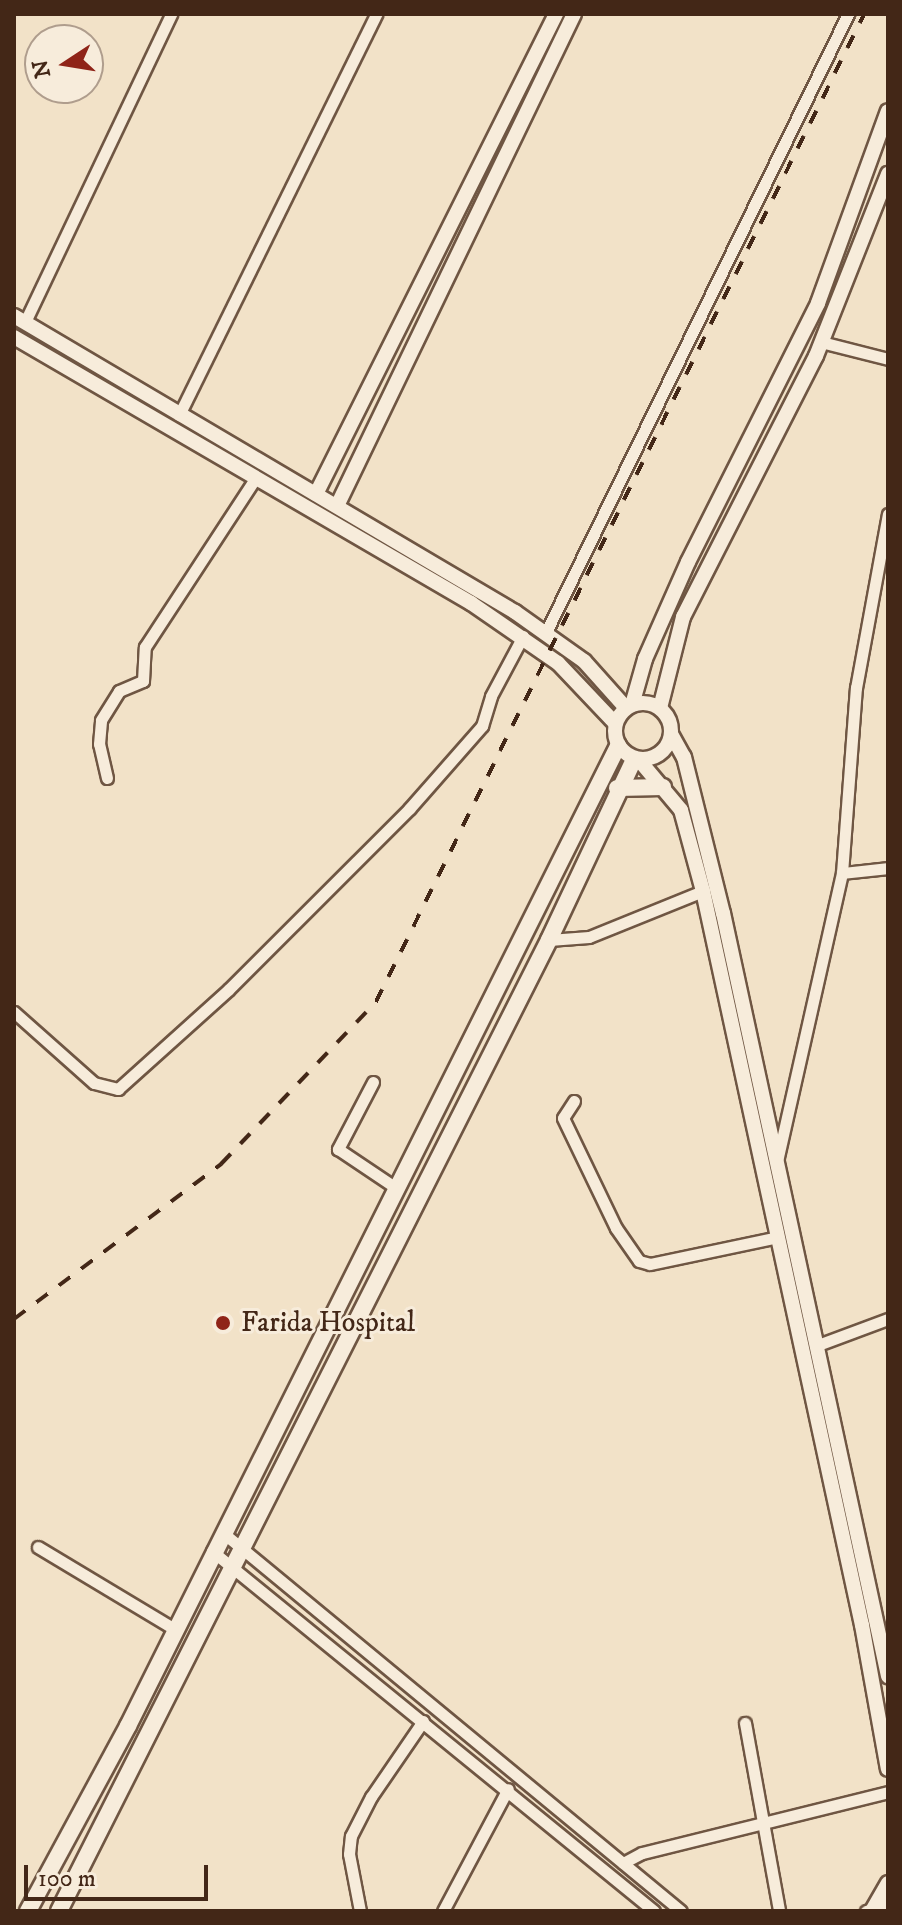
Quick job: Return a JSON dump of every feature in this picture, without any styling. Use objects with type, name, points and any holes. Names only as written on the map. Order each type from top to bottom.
[{"type":"main road","points":[[28,1911],[128,1726],[173,1628],[618,746]]},
{"type":"main road","points":[[59,1911],[549,940],[617,788],[637,759]]},
{"type":"main road","points":[[617,788],[663,787]]},
{"type":"street","points":[[171,14],[20,319],[546,632],[584,661],[629,706],[660,708]]},
{"type":"street","points":[[179,415],[376,14]]},
{"type":"street","points":[[316,494],[556,14]]},
{"type":"street","points":[[337,506],[574,14]]},
{"type":"street","points":[[546,632],[848,14]]},
{"type":"street","points":[[615,723],[629,706],[645,659],[688,562],[818,303],[888,111]]},
{"type":"street","points":[[888,174],[821,342],[683,617],[660,708],[684,757],[723,913],[818,1345],[883,1622],[888,1676]]},
{"type":"street","points":[[14,337],[523,636],[558,663],[615,723],[618,746],[637,759],[663,787],[684,818],[703,891],[862,1625],[888,1769]]},
{"type":"street","points":[[821,342],[888,359]]},
{"type":"street","points":[[107,778],[99,744],[101,720],[119,691],[143,681],[145,647],[255,479]]},
{"type":"street","points":[[778,1157],[842,873],[856,688],[888,514]]},
{"type":"street","points":[[14,1012],[94,1083],[118,1089],[229,989],[409,809],[482,726],[491,696],[523,636]]},
{"type":"street","points":[[637,759],[661,754],[671,734]]},
{"type":"street","points":[[842,873],[888,868]]},
{"type":"street","points":[[549,940],[589,937],[703,891]]},
{"type":"street","points":[[373,1082],[338,1149],[396,1188]]},
{"type":"street","points":[[574,1101],[563,1118],[616,1228],[639,1261],[650,1264],[778,1237]]},
{"type":"street","points":[[818,1345],[888,1319]]},
{"type":"street","points":[[222,1532],[681,1911]]},
{"type":"street","points":[[38,1547],[173,1628]]},
{"type":"street","points":[[212,1551],[508,1789],[641,1906],[654,1911]]},
{"type":"street","points":[[862,1625],[883,1622]]},
{"type":"street","points":[[360,1911],[349,1854],[351,1836],[371,1797],[423,1721]]},
{"type":"street","points":[[745,1723],[779,1911]]},
{"type":"street","points":[[443,1911],[508,1789]]},
{"type":"street","points":[[623,1863],[642,1853],[888,1792]]},
{"type":"street","points":[[876,1908],[888,1883]]},
{"type":"railway","points":[[14,1319],[221,1164],[376,1002],[864,14]]},
{"type":"place","name":"Farida Hospital","points":[[223,1323]]}]
